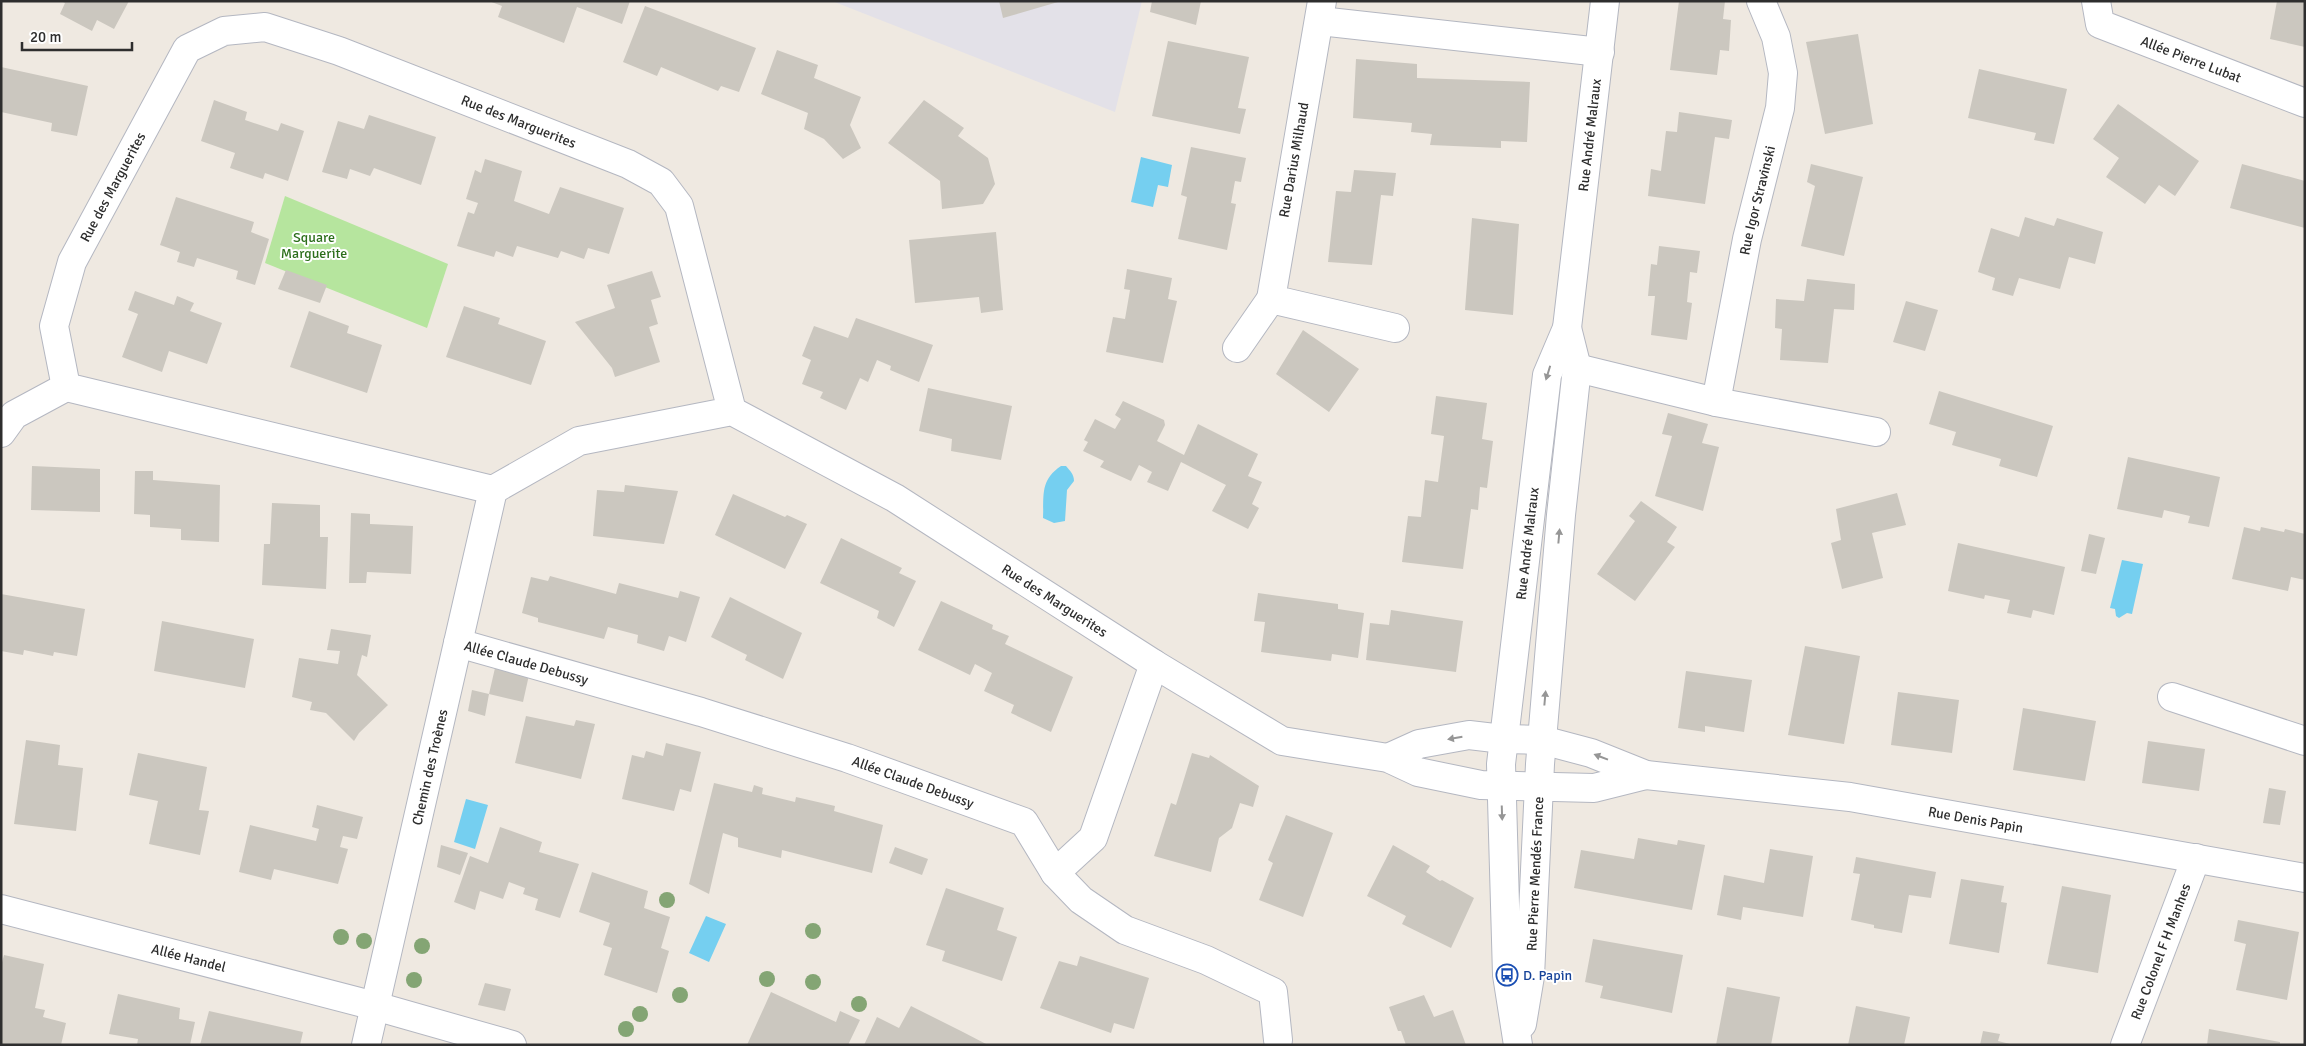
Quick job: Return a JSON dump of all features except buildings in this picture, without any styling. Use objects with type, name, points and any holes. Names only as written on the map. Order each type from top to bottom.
[{"type":"street","name":"Rue André Malraux","points":[[1521,763],[1518,614],[1546,375],[1566,328],[1605,1]]},
{"type":"street","name":"Rue Igor Stravinski","points":[[1716,402],[1747,239],[1780,108],[1783,73],[1776,38],[1762,1]]},
{"type":"street","name":"Allée Pierre Lubat","points":[[2096,1],[2100,24],[2305,103]]},
{"type":"street","name":"Rue Darius Milhaud","points":[[1237,348],[1271,300],[1289,186],[1321,11],[1600,52]]},
{"type":"street","name":"Rue des Marguerites","points":[[66,387],[54,326],[72,262],[187,49],[224,31],[265,27],[339,52],[628,164],[661,182],[679,206],[732,411],[895,498],[1154,664],[1282,741],[1388,758],[1418,772],[1481,785],[1521,763]]},
{"type":"street","points":[[1271,300],[1395,328]]},
{"type":"street","name":"Rue André Malraux","points":[[1521,763],[1577,368],[1566,328]]},
{"type":"street","points":[[1577,368],[1716,402],[1876,432]]},
{"type":"street","points":[[1,433],[14,415],[66,387],[493,490],[579,442],[732,411]]},
{"type":"street","name":"Chemin des Troènes","points":[[366,1045],[493,490]]},
{"type":"street","name":"Allée Claude Debussy","points":[[458,642],[701,712],[846,758],[1024,822],[1055,874],[1081,900],[1125,930],[1206,960],[1273,992],[1278,1040]]},
{"type":"street","points":[[1055,874],[1093,838],[1154,664]]},
{"type":"street","points":[[2172,697],[2305,741]]},
{"type":"street","points":[[1388,758],[1419,744],[1469,735],[1521,763]]},
{"type":"street","name":"Rue Denis Papin","points":[[1521,763],[1590,754],[1646,775],[1850,797],[2305,878]]},
{"type":"street","name":"Rue Denis Papin","points":[[1521,763],[1594,788],[1646,775]]},
{"type":"street","name":"Rue Pierre Mendés France","points":[[1518,1044],[1530,976],[1534,897],[1521,763]]},
{"type":"street","name":"Rue Pierre Mendés France","points":[[1518,1044],[1507,975],[1521,763]]},
{"type":"street","name":"Rue Colonel F H Manhes","points":[[2125,1045],[2196,858]]},
{"type":"street","name":"Allée Handel","points":[[1,909],[375,1006],[512,1045]]},
{"type":"shaded area","points":[[832,1],[1142,1],[1115,112]]},
{"type":"green space","name":"Square Marguerite","points":[[285,196],[448,264],[427,328],[265,263]]},
{"type":"water","points":[[1141,157],[1172,165],[1168,187],[1158,185],[1153,207],[1131,202]]},
{"type":"water","points":[[1061,466],[1066,466],[1073,474],[1074,481],[1067,490],[1065,521],[1054,523],[1043,518],[1044,489],[1049,477]]},
{"type":"water","points":[[2122,560],[2143,564],[2132,614],[2127,613],[2119,618],[2116,616],[2115,609],[2110,608]]},
{"type":"water","points":[[466,799],[488,805],[475,849],[454,842]]},
{"type":"water","points":[[706,916],[726,924],[709,962],[689,953]]},
{"type":"place","name":"D. Papin","points":[[1507,975]]}]
